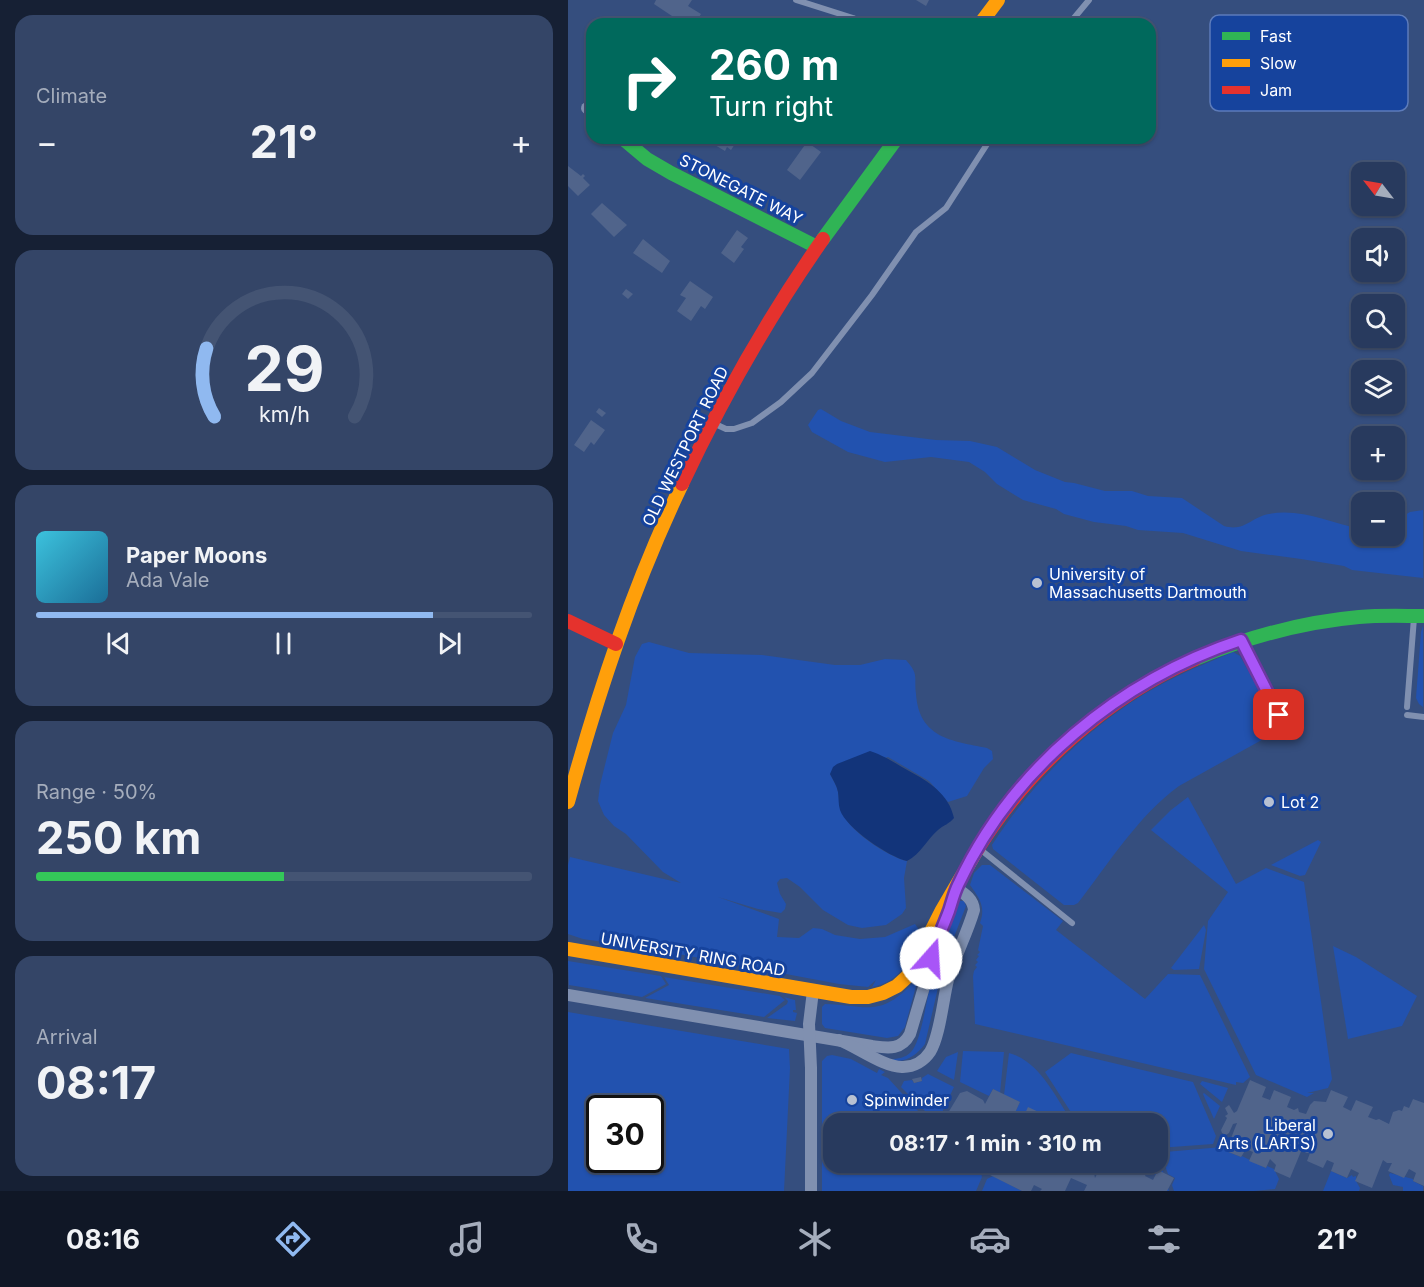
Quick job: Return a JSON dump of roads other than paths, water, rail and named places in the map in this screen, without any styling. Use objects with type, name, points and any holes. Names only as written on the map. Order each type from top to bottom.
[{"type":"street","points":[[984,18],[997,0]]},
{"type":"street","name":"STONEGATE WAY","points":[[629,144],[647,159],[671,173],[817,247]]},
{"type":"street","name":"OLD WESTPORT ROAD","points":[[568,802],[587,733],[616,644],[664,522],[713,423],[761,334],[817,247],[893,144]]},
{"type":"street","name":"UNIVERSITY RING ROAD","points":[[568,995],[889,1048],[904,1043],[910,1035],[926,956],[942,911],[978,848],[1031,776],[1095,716],[1137,688],[1173,668],[1241,640],[1290,626],[1330,619],[1419,616]]},
{"type":"street","points":[[568,621],[616,644]]},
{"type":"street","points":[[839,1040],[890,1066],[908,1067],[923,1060],[933,1046],[953,965],[974,910],[969,897],[956,888]]},
{"type":"street","name":"UNIVERSITY RING ROAD","points":[[568,950],[858,998],[884,994],[898,986],[926,956]]},
{"type":"street","points":[[811,1191],[809,1035],[813,991]]},
{"type":"lane","points":[[796,0],[853,18]]},
{"type":"lane","points":[[1074,18],[1089,0]]},
{"type":"lane","points":[[713,423],[726,429],[743,427],[781,402],[801,385],[836,343],[916,232],[946,208],[987,144]]},
{"type":"lane","points":[[1407,707],[1419,616]]},
{"type":"lane","points":[[1241,640],[1289,736]]},
{"type":"lane","points":[[1407,715],[1423,717]]},
{"type":"lane","points":[[978,848],[1072,923]]},
{"type":"lane","points":[[926,956],[953,965]]},
{"type":"place","name":"University of Massachusetts Dartmouth","points":[[1037,583]]},
{"type":"place","name":"Lot 2","points":[[1269,802]]},
{"type":"place","name":"Spinwinder","points":[[852,1100]]},
{"type":"place","name":"Liberal Arts (LARTS)","points":[[1328,1134]]}]
